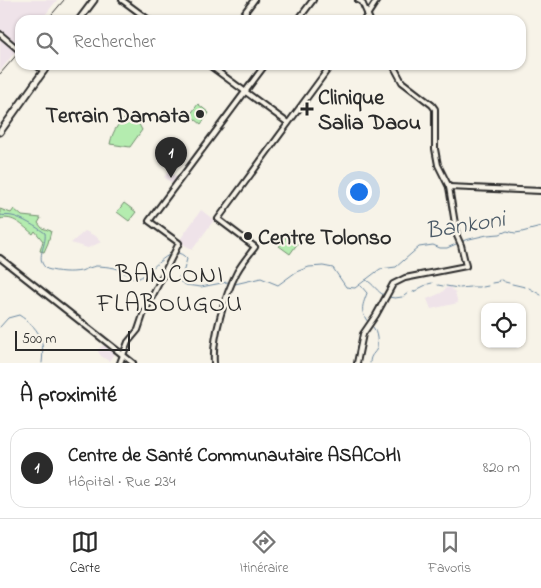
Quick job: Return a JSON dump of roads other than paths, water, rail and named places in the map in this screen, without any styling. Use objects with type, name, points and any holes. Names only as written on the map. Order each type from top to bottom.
[{"type":"main road","points":[[84,15],[95,0]]},
{"type":"main road","points":[[0,128],[44,70]]},
{"type":"main road","points":[[0,132],[44,70]]},
{"type":"street","points":[[122,0],[142,15]]},
{"type":"street","points":[[243,15],[254,0]]},
{"type":"street","points":[[303,15],[314,0]]},
{"type":"street","points":[[360,0],[369,14],[377,0]]},
{"type":"street","points":[[0,34],[15,47]]},
{"type":"street","points":[[216,70],[288,123]]},
{"type":"street","points":[[120,363],[128,342],[138,330],[143,315],[179,243],[150,222],[262,70]]},
{"type":"street","points":[[214,363],[214,345],[232,283],[242,264],[255,246],[218,219],[327,70]]},
{"type":"street","points":[[357,363],[363,334],[393,284],[405,278],[466,266],[449,187],[438,165],[435,149],[435,108],[402,82],[396,70]]},
{"type":"street","points":[[449,187],[541,191]]},
{"type":"street","points":[[0,258],[133,363]]},
{"type":"waterway","name":"Bankoni","points":[[0,215],[20,218],[45,233],[41,261],[47,269],[73,272],[96,266],[115,268],[136,279],[144,275],[163,259],[175,253],[181,254],[187,259],[179,281],[186,285],[201,287],[227,282],[235,284],[261,278],[278,285],[296,272],[309,267],[323,266],[333,268],[346,287],[355,288],[380,269],[396,267],[419,247],[433,245],[447,248],[465,240],[487,235],[500,234],[507,231],[522,232],[541,227]]},
{"type":"waterway","points":[[366,280],[384,295]]},
{"type":"waterway","points":[[492,283],[499,280]]},
{"type":"waterway","points":[[505,282],[509,283]]},
{"type":"waterway","points":[[428,284],[432,283]]},
{"type":"waterway","points":[[512,284],[525,287]]},
{"type":"waterway","points":[[418,289],[426,285]]},
{"type":"waterway","points":[[438,285],[443,286]]},
{"type":"waterway","points":[[361,286],[367,293],[363,304],[363,314],[368,322]]},
{"type":"waterway","points":[[446,286],[458,288]]},
{"type":"waterway","points":[[483,287],[488,286]]},
{"type":"waterway","points":[[460,288],[470,287]]},
{"type":"waterway","points":[[472,287],[480,287]]},
{"type":"waterway","points":[[529,288],[541,295]]},
{"type":"waterway","points":[[413,292],[417,290]]},
{"type":"waterway","points":[[404,296],[408,293]]},
{"type":"waterway","points":[[388,297],[402,297]]},
{"type":"waterway","points":[[0,327],[8,318],[19,315],[26,320],[39,335],[43,355],[42,363]]},
{"type":"waterway","points":[[370,324],[376,332],[377,348],[370,363]]},
{"type":"railway","points":[[51,15],[64,0]]},
{"type":"railway","points":[[0,74],[15,57]]},
{"type":"place","name":"Clinique Salia Daou","points":[[307,109]]},
{"type":"place","name":"Terrain Damata","points":[[200,114]]},
{"type":"place","name":"Centre de Santé Communautaire ASACOHI","points":[[171,178]]},
{"type":"place","name":"Centre Tolonso","points":[[248,236]]},
{"type":"district","name":"BANCONI FLABOUGOU","points":[[170,288]]}]
